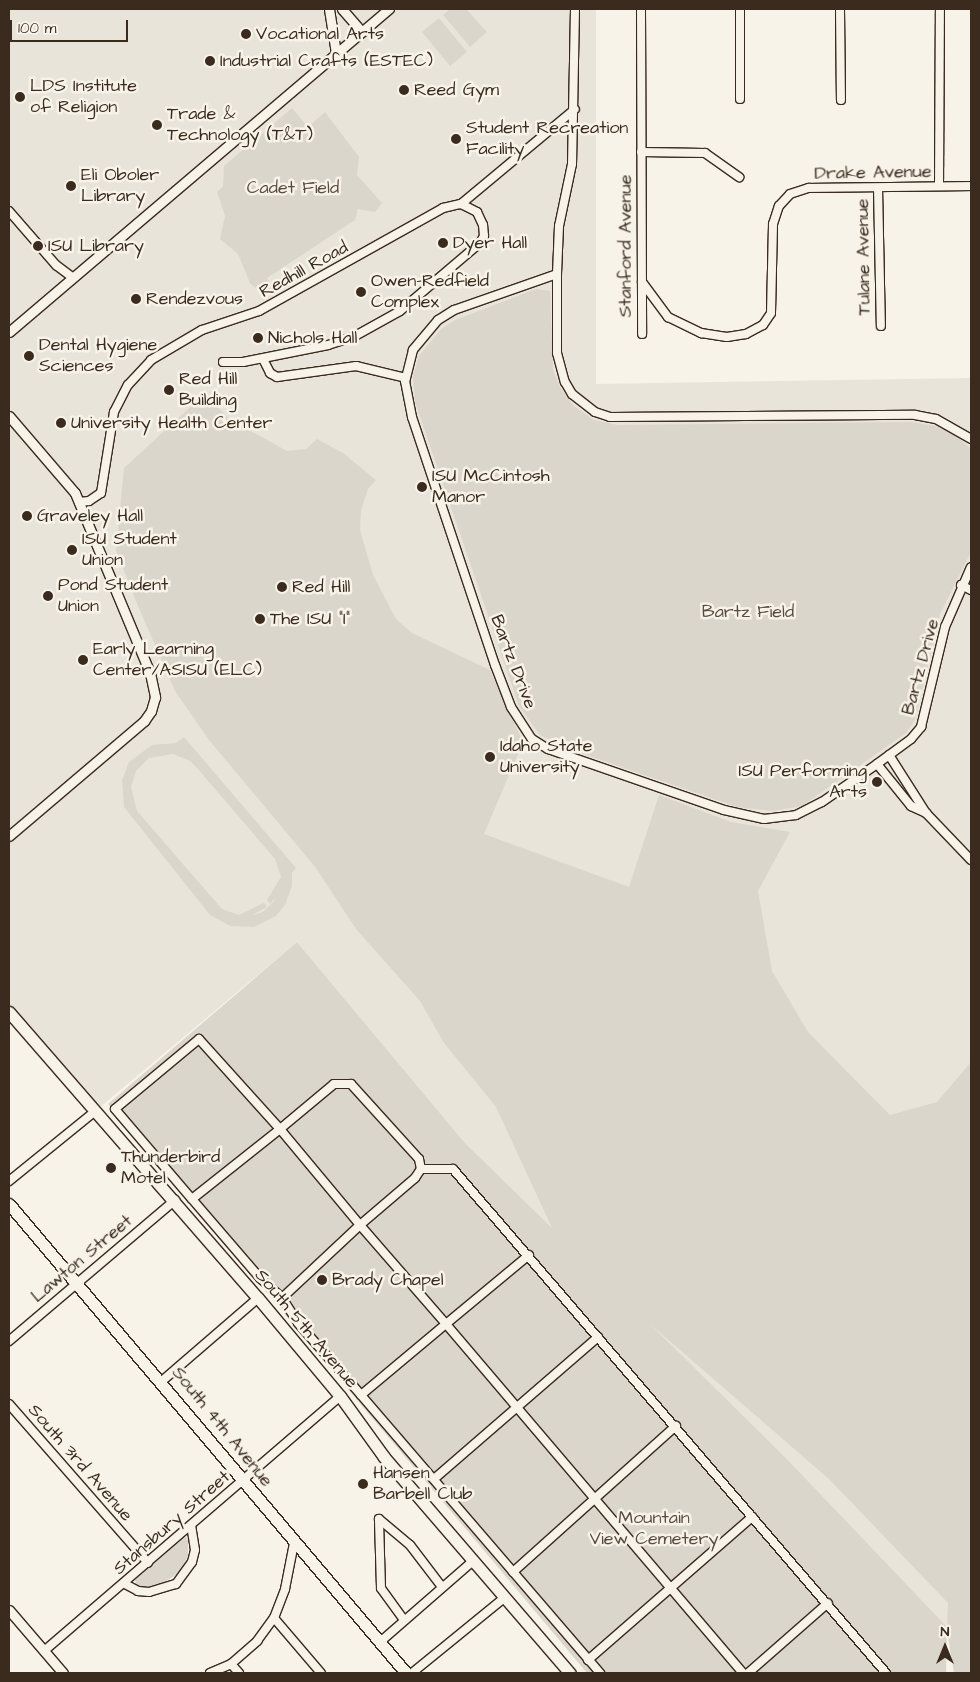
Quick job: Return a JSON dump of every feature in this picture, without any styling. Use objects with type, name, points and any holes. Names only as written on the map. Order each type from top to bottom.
[{"type":"main road","name":"South 5th Avenue","points":[[9,1012],[93,1113],[174,1200],[258,1298],[340,1396],[384,1457],[570,1673]]},
{"type":"main road","name":"South 4th Avenue","points":[[9,1204],[162,1382],[294,1543],[406,1673]]},
{"type":"street","points":[[329,9],[336,53]]},
{"type":"street","points":[[342,9],[362,32]]},
{"type":"street","points":[[9,332],[389,9]]},
{"type":"street","points":[[575,9],[575,109],[572,164],[559,226],[557,274],[560,369],[572,394],[595,412],[610,417],[915,415],[936,419],[971,439]]},
{"type":"street","name":"Stanford Avenue","points":[[641,9],[642,334]]},
{"type":"street","points":[[740,9],[740,99]]},
{"type":"street","points":[[840,9],[841,100]]},
{"type":"street","points":[[939,186],[940,9]]},
{"type":"street","name":"Redhill Road","points":[[79,502],[90,501],[102,492],[114,412],[128,385],[151,360],[202,330],[259,311],[443,208],[461,204],[575,109]]},
{"type":"street","points":[[640,152],[705,153],[739,177]]},
{"type":"street","name":"Drake Avenue","points":[[642,282],[668,317],[701,333],[727,337],[746,334],[763,325],[771,313],[773,224],[779,206],[790,194],[809,188],[971,186]]},
{"type":"street","name":"Tulane Avenue","points":[[878,188],[881,326]]},
{"type":"street","points":[[223,362],[263,359],[328,346],[354,336],[400,311],[480,244],[484,236],[484,225],[477,212],[461,204]]},
{"type":"street","points":[[9,211],[56,265],[72,277]]},
{"type":"street","name":"Bartz Drive","points":[[557,274],[454,310],[438,320],[413,350],[406,378],[412,417],[496,665],[511,707],[532,738],[548,749],[724,810],[764,819],[796,815],[807,810],[877,764],[921,727],[945,627],[961,585],[971,567]]},
{"type":"street","points":[[263,359],[265,367],[277,377],[356,366],[406,378]]},
{"type":"street","points":[[9,416],[79,502],[115,596],[150,673],[155,697],[151,711],[144,721],[9,836]]},
{"type":"street","points":[[961,585],[971,590]]},
{"type":"street","points":[[889,755],[926,812],[971,860]]},
{"type":"street","points":[[877,764],[911,806],[926,812]]},
{"type":"street","points":[[600,1673],[298,1323],[282,1298],[260,1278],[115,1109],[199,1040],[280,1129],[360,1225],[518,1406],[743,1673]]},
{"type":"street","points":[[192,1199],[334,1084],[351,1084],[419,1159],[421,1169],[415,1178],[360,1225],[282,1298]]},
{"type":"street","points":[[9,1181],[93,1113]]},
{"type":"street","points":[[421,1169],[453,1169],[676,1426],[886,1673]]},
{"type":"street","name":"Lawton Street","points":[[9,1341],[174,1200]]},
{"type":"street","points":[[361,1394],[528,1255]]},
{"type":"street","points":[[162,1382],[258,1298]]},
{"type":"street","points":[[434,1479],[598,1337]]},
{"type":"street","name":"Stansbury Street","points":[[44,1651],[125,1584],[340,1396]]},
{"type":"street","name":"South 3rd Avenue","points":[[9,1404],[148,1563]]},
{"type":"street","points":[[513,1572],[676,1426]]},
{"type":"street","points":[[588,1660],[752,1517]]},
{"type":"street","points":[[404,1620],[381,1588],[379,1519],[410,1545],[442,1587]]},
{"type":"street","points":[[125,1584],[149,1592],[176,1584],[192,1562],[195,1550],[192,1525]]},
{"type":"street","points":[[210,1673],[231,1664],[256,1641],[274,1618],[285,1589],[294,1543]]},
{"type":"street","points":[[380,1642],[472,1561]]},
{"type":"street","points":[[412,1673],[504,1598]]},
{"type":"street","points":[[748,1673],[828,1603]]},
{"type":"street","points":[[9,1610],[63,1673]]},
{"type":"street","points":[[274,1618],[321,1673]]},
{"type":"street","points":[[231,1664],[239,1673]]},
{"type":"shaded area","name":"Idaho State University","points":[[9,9],[596,9],[596,384],[971,378],[971,1628],[947,1628],[787,1459],[465,1143],[297,942],[93,1113],[9,1012]]},
{"type":"green space","points":[[450,9],[466,9],[487,32],[470,47],[443,15]]},
{"type":"green space","points":[[439,18],[467,52],[450,66],[422,32]]},
{"type":"green space","name":"Cadet Field","points":[[292,108],[308,127],[325,112],[359,157],[357,175],[382,203],[375,212],[358,209],[355,220],[267,278],[272,287],[264,296],[250,283],[238,254],[220,239],[225,216],[217,192],[223,186],[224,166]]},
{"type":"green space","name":"Bartz Field","points":[[536,289],[550,291],[553,370],[560,387],[574,406],[594,420],[618,425],[912,422],[936,426],[954,434],[971,449],[971,552],[940,614],[915,720],[906,733],[802,806],[773,811],[737,807],[569,749],[540,735],[519,706],[415,402],[413,376],[419,356],[441,329],[455,320]]},
{"type":"green space","name":"Mountain View Cemetery","points":[[199,399],[212,401],[229,419],[287,451],[306,449],[317,439],[343,453],[376,480],[368,489],[361,510],[360,530],[373,575],[396,619],[412,633],[490,670],[523,742],[484,834],[629,887],[659,795],[731,822],[790,832],[758,891],[772,971],[808,1032],[890,1115],[937,1102],[971,1062],[971,1673],[954,1673],[947,1632],[946,1673],[587,1673],[108,1104],[297,942],[465,1143],[552,1228],[496,1107],[444,1043],[420,1001],[356,929],[316,868],[209,740],[175,691],[116,550],[124,468]],"holes":[[[650,1324],[830,1480],[948,1603],[947,1627],[787,1459]]]},
{"type":"green space","points":[[184,737],[296,868],[292,873],[292,886],[285,905],[276,916],[254,927],[230,926],[210,915],[124,807],[122,780],[129,762],[152,745],[176,743]],"holes":[[[173,754],[190,761],[275,859],[281,877],[267,900],[270,904],[275,898],[274,901],[263,912],[252,915],[267,907],[264,903],[239,915],[222,909],[137,811],[131,787],[136,771],[149,758]]]},
{"type":"green space","points":[[185,1537],[188,1538],[188,1556],[179,1573],[158,1586],[142,1587],[136,1584],[135,1580]]},
{"type":"place","name":"Vocational Arts","points":[[246,34]]},
{"type":"place","name":"Industrial Crafts (ESTEC)","points":[[210,61]]},
{"type":"place","name":"Reed Gym","points":[[404,90]]},
{"type":"place","name":"LDS Institute of Religion","points":[[20,97]]},
{"type":"place","name":"Trade & Technology (T&T)","points":[[157,125]]},
{"type":"place","name":"Student Recreation Facility","points":[[456,139]]},
{"type":"place","name":"Eli Oboler Library","points":[[71,186]]},
{"type":"place","name":"Dyer Hall","points":[[443,243]]},
{"type":"place","name":"ISU Library","points":[[38,246]]},
{"type":"place","name":"Owen-Redfield Complex","points":[[361,292]]},
{"type":"place","name":"Rendezvous","points":[[136,299]]},
{"type":"place","name":"Nichols Hall","points":[[258,338]]},
{"type":"place","name":"Dental Hygiene Sciences","points":[[29,356]]},
{"type":"place","name":"Red Hill Building","points":[[169,390]]},
{"type":"place","name":"University Health Center","points":[[61,423]]},
{"type":"place","name":"ISU McCintosh Manor","points":[[422,487]]},
{"type":"place","name":"Graveley Hall","points":[[27,516]]},
{"type":"place","name":"ISU Student Union","points":[[72,550]]},
{"type":"place","name":"Red Hill","points":[[282,587]]},
{"type":"place","name":"Pond Student Union","points":[[48,596]]},
{"type":"place","name":"The ISU \"I\"","points":[[260,619]]},
{"type":"place","name":"Early Learning Center/ASISU (ELC)","points":[[83,660]]},
{"type":"place","name":"Idaho State University","points":[[490,757]]},
{"type":"place","name":"ISU Performing Arts","points":[[877,782]]},
{"type":"place","name":"Thunderbird Motel","points":[[111,1168]]},
{"type":"place","name":"Brady Chapel","points":[[322,1280]]},
{"type":"place","name":"Hansen Barbell Club","points":[[363,1484]]}]
